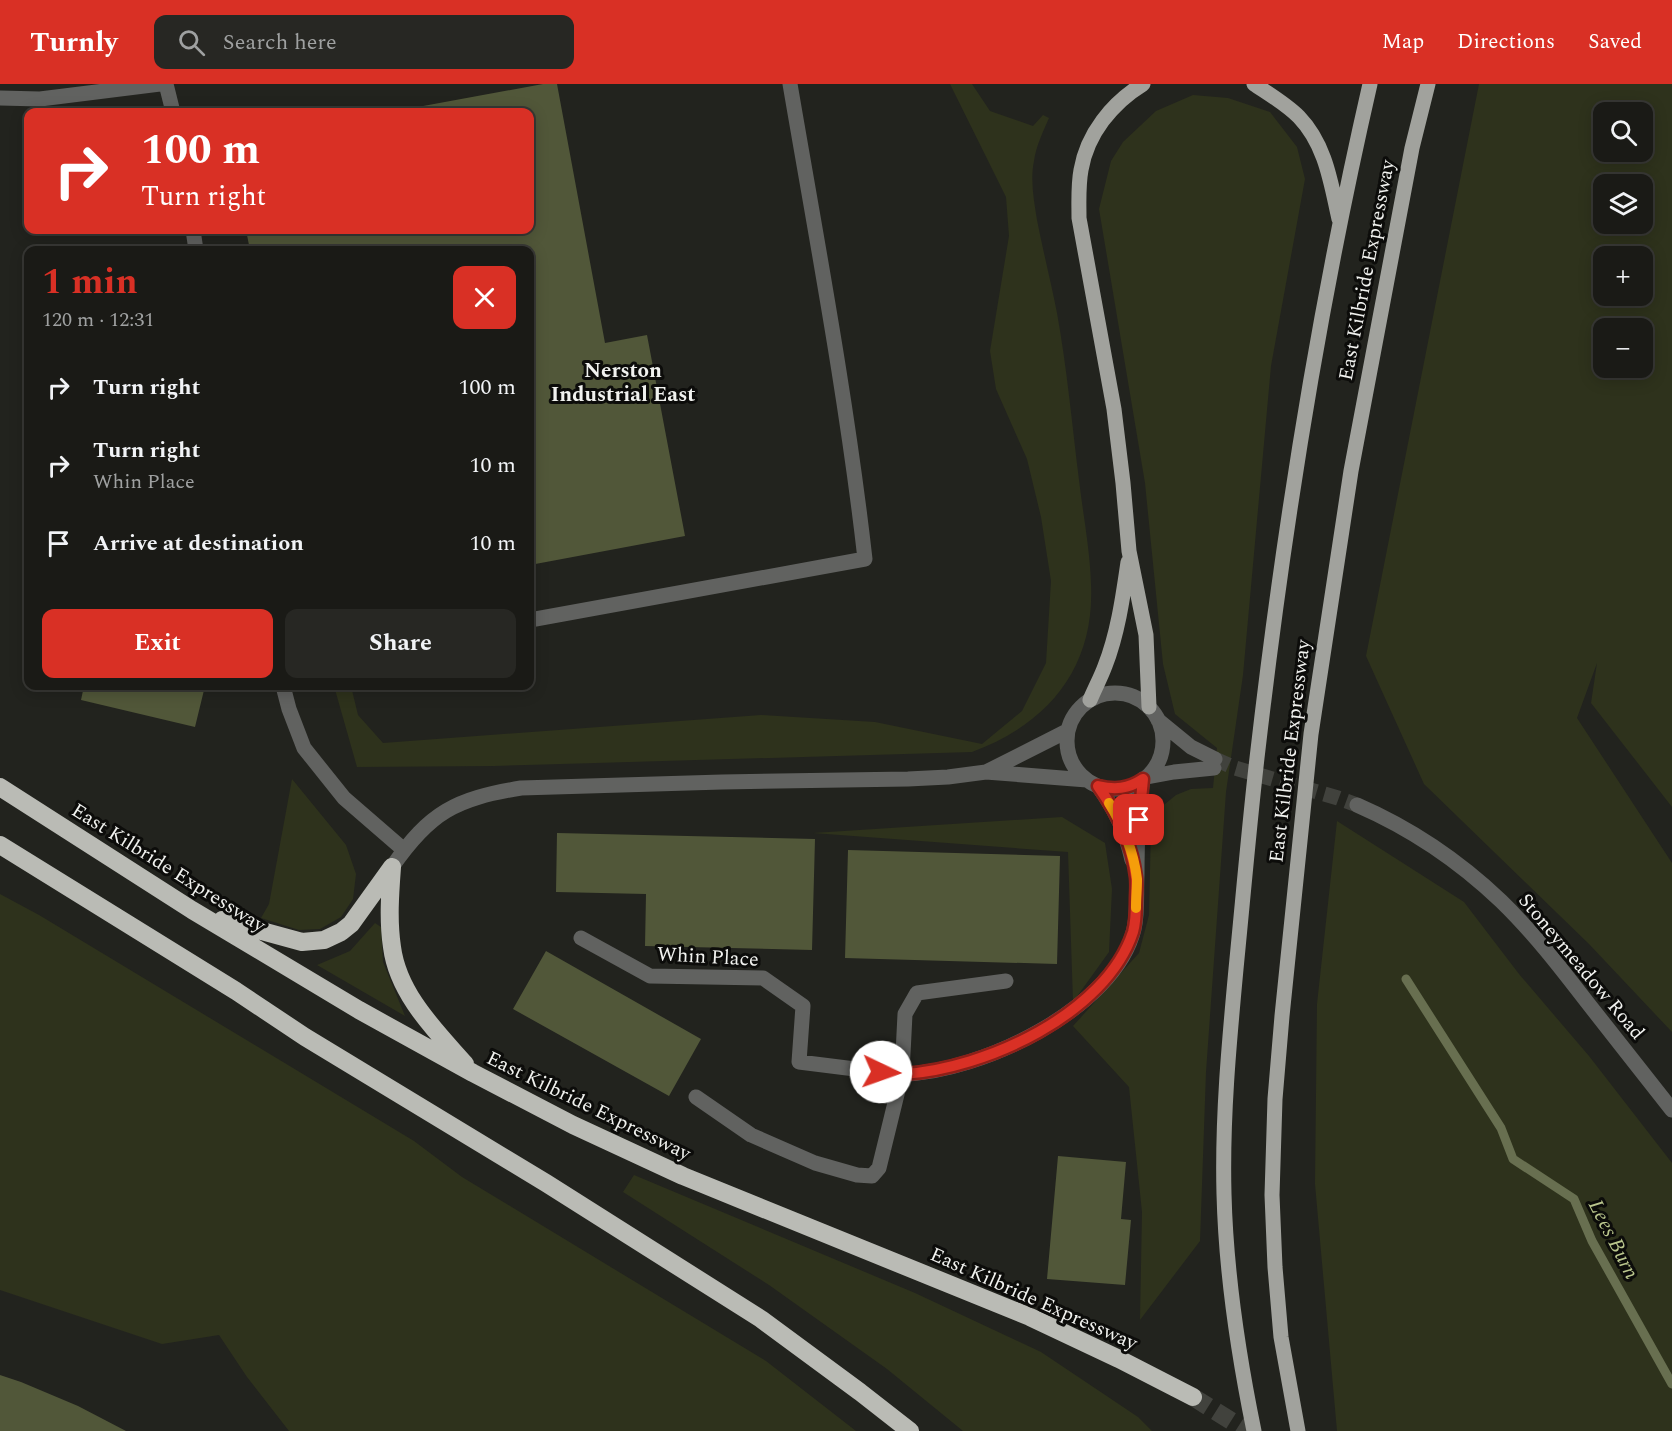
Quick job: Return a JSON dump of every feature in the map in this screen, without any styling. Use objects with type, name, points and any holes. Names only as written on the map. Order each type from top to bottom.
[{"type":"highway","name":"East Kilbride Expressway","points":[[0,787],[192,910],[359,1010],[573,1125],[683,1176],[1030,1317],[1193,1397]]},
{"type":"highway","points":[[0,845],[761,1319],[910,1431]]},
{"type":"highway","points":[[192,910],[238,926],[302,942],[324,940],[351,924],[392,867]]},
{"type":"highway","points":[[392,867],[389,911],[392,949],[400,976],[413,1001],[473,1073]]},
{"type":"main road","points":[[1143,84],[1110,111],[1098,127],[1081,170],[1079,218],[1114,409],[1130,551],[1146,635],[1149,707]]},
{"type":"main road","points":[[1254,84],[1299,117],[1316,139],[1325,161],[1340,225]]},
{"type":"main road","name":"East Kilbride Expressway","points":[[1254,1431],[1235,1326],[1227,1260],[1223,1143],[1226,1089],[1249,825],[1265,686],[1301,436],[1340,225],[1370,84]]},
{"type":"main road","name":"East Kilbride Expressway","points":[[1298,1431],[1281,1337],[1272,1195],[1275,1100],[1282,1016],[1311,734],[1349,483],[1412,148],[1428,84]]},
{"type":"main road","points":[[1090,699],[1106,664],[1116,632],[1130,551]]},
{"type":"street","points":[[0,98],[40,99],[160,84]]},
{"type":"street","points":[[166,84],[171,108]]},
{"type":"street","points":[[534,619],[865,559],[844,403],[790,84]]},
{"type":"street","points":[[284,690],[304,748],[344,798],[404,850]]},
{"type":"street","points":[[1092,783],[1077,771],[1070,759],[1066,745],[1068,731],[1072,718],[1079,708],[1090,699],[1105,694],[1121,693],[1136,698],[1149,707],[1158,720],[1214,764],[1145,778]]},
{"type":"street","points":[[392,867],[419,832],[440,814],[463,801],[521,788],[908,779],[986,772],[1092,783],[1109,789],[1122,789],[1135,785],[1156,766],[1161,753],[1162,737],[1158,720]]},
{"type":"street","points":[[986,772],[1068,731]]},
{"type":"street","name":"Whin Place","points":[[581,938],[650,976],[764,978],[803,1006],[799,1062],[902,1074],[944,1069],[977,1060],[1013,1046],[1079,1004],[1106,980],[1123,955],[1134,930],[1139,820],[1145,778]]},
{"type":"street","name":"Whin Place","points":[[1092,783],[1113,810],[1124,831],[1137,878]]},
{"type":"street","name":"Stoneymeadow Road","points":[[1357,805],[1404,828],[1464,870],[1500,900],[1526,927],[1568,978],[1672,1110]]},
{"type":"street","points":[[696,1097],[751,1135],[815,1163],[857,1175],[872,1176],[879,1168],[902,1074],[905,1014],[917,993],[1006,981]]},
{"type":"green space","points":[[950,84],[972,84],[990,111],[1033,126],[1043,115],[1049,118],[1035,155],[1033,190],[1064,354],[1091,584],[1090,614],[1085,642],[1075,667],[1062,689],[1044,709],[1023,726],[972,752],[494,766],[357,767],[335,690],[352,690],[358,715],[383,743],[761,715],[875,722],[982,744],[1022,711],[1046,663],[1051,581],[1041,517],[1027,459],[996,389],[990,351],[1009,236],[1006,197]]},
{"type":"green space","points":[[1479,84],[1672,84],[1672,807],[1591,703],[1597,663],[1577,718],[1672,863],[1672,1032],[1589,944],[1424,784],[1366,656]]},
{"type":"green space","points":[[1193,95],[1228,98],[1270,112],[1297,147],[1305,179],[1271,366],[1243,675],[1226,792],[1206,1072],[1200,1241],[1140,1320],[1142,1212],[1129,1087],[1073,1026],[1139,953],[1149,915],[1151,826],[1159,809],[1176,795],[1191,789],[1213,788],[1217,748],[1175,714],[1163,664],[1145,483],[1099,209],[1111,161],[1123,142],[1156,111]]},
{"type":"green space","points":[[292,779],[346,845],[356,874],[353,899],[341,917],[320,929],[299,930],[261,918],[269,904]]},
{"type":"green space","points":[[1062,817],[1105,843],[1112,889],[1109,952],[1073,1002],[1068,852],[813,833]]},
{"type":"green space","points":[[1337,821],[1464,902],[1519,974],[1589,1056],[1672,1163],[1672,1431],[1337,1431],[1315,1184],[1317,1004]]},
{"type":"green space","points":[[0,894],[39,915],[414,1141],[462,1177],[766,1361],[856,1431],[289,1431],[247,1377],[219,1335],[162,1344],[0,1290]]},
{"type":"green space","points":[[375,923],[381,927],[383,962],[405,1016],[317,965],[350,951]]},
{"type":"green space","points":[[634,1175],[915,1293],[1041,1352],[1138,1417],[1152,1431],[963,1431],[887,1369],[769,1285],[623,1192]]},
{"type":"building","points":[[543,84],[557,84],[605,343],[647,335],[685,536],[534,564],[534,246],[249,246],[247,234],[534,234],[534,108],[412,108]]},
{"type":"building","points":[[83,690],[204,690],[195,727],[81,700]]},
{"type":"building","points":[[557,833],[815,839],[812,950],[645,946],[646,894],[556,892]]},
{"type":"building","points":[[848,850],[1060,856],[1057,964],[845,958]]},
{"type":"building","points":[[546,951],[701,1039],[669,1096],[513,1009]]},
{"type":"building","points":[[1058,1156],[1126,1162],[1121,1219],[1131,1220],[1125,1285],[1047,1279]]},
{"type":"building","points":[[0,1375],[78,1406],[126,1431],[0,1431]]},
{"type":"waterway","name":"Lees Burn","points":[[1406,979],[1501,1128],[1513,1159],[1574,1199],[1592,1241],[1672,1384]]},
{"type":"tunnel","points":[[1215,759],[1235,768],[1357,805]]},
{"type":"tunnel","points":[[1193,1397],[1247,1431]]},
{"type":"slow traffic","points":[[1109,803],[1120,822],[1130,849],[1137,878],[1136,908]]},
{"type":"district","name":"Nerston Industrial East","points":[[623,382]]},
{"type":"route","points":[[881,1072],[902,1074],[944,1069],[977,1060],[1013,1046],[1079,1004],[1106,980],[1123,955],[1134,930],[1137,878],[1124,831],[1098,786],[1122,789],[1135,785],[1143,779],[1139,820]]}]
